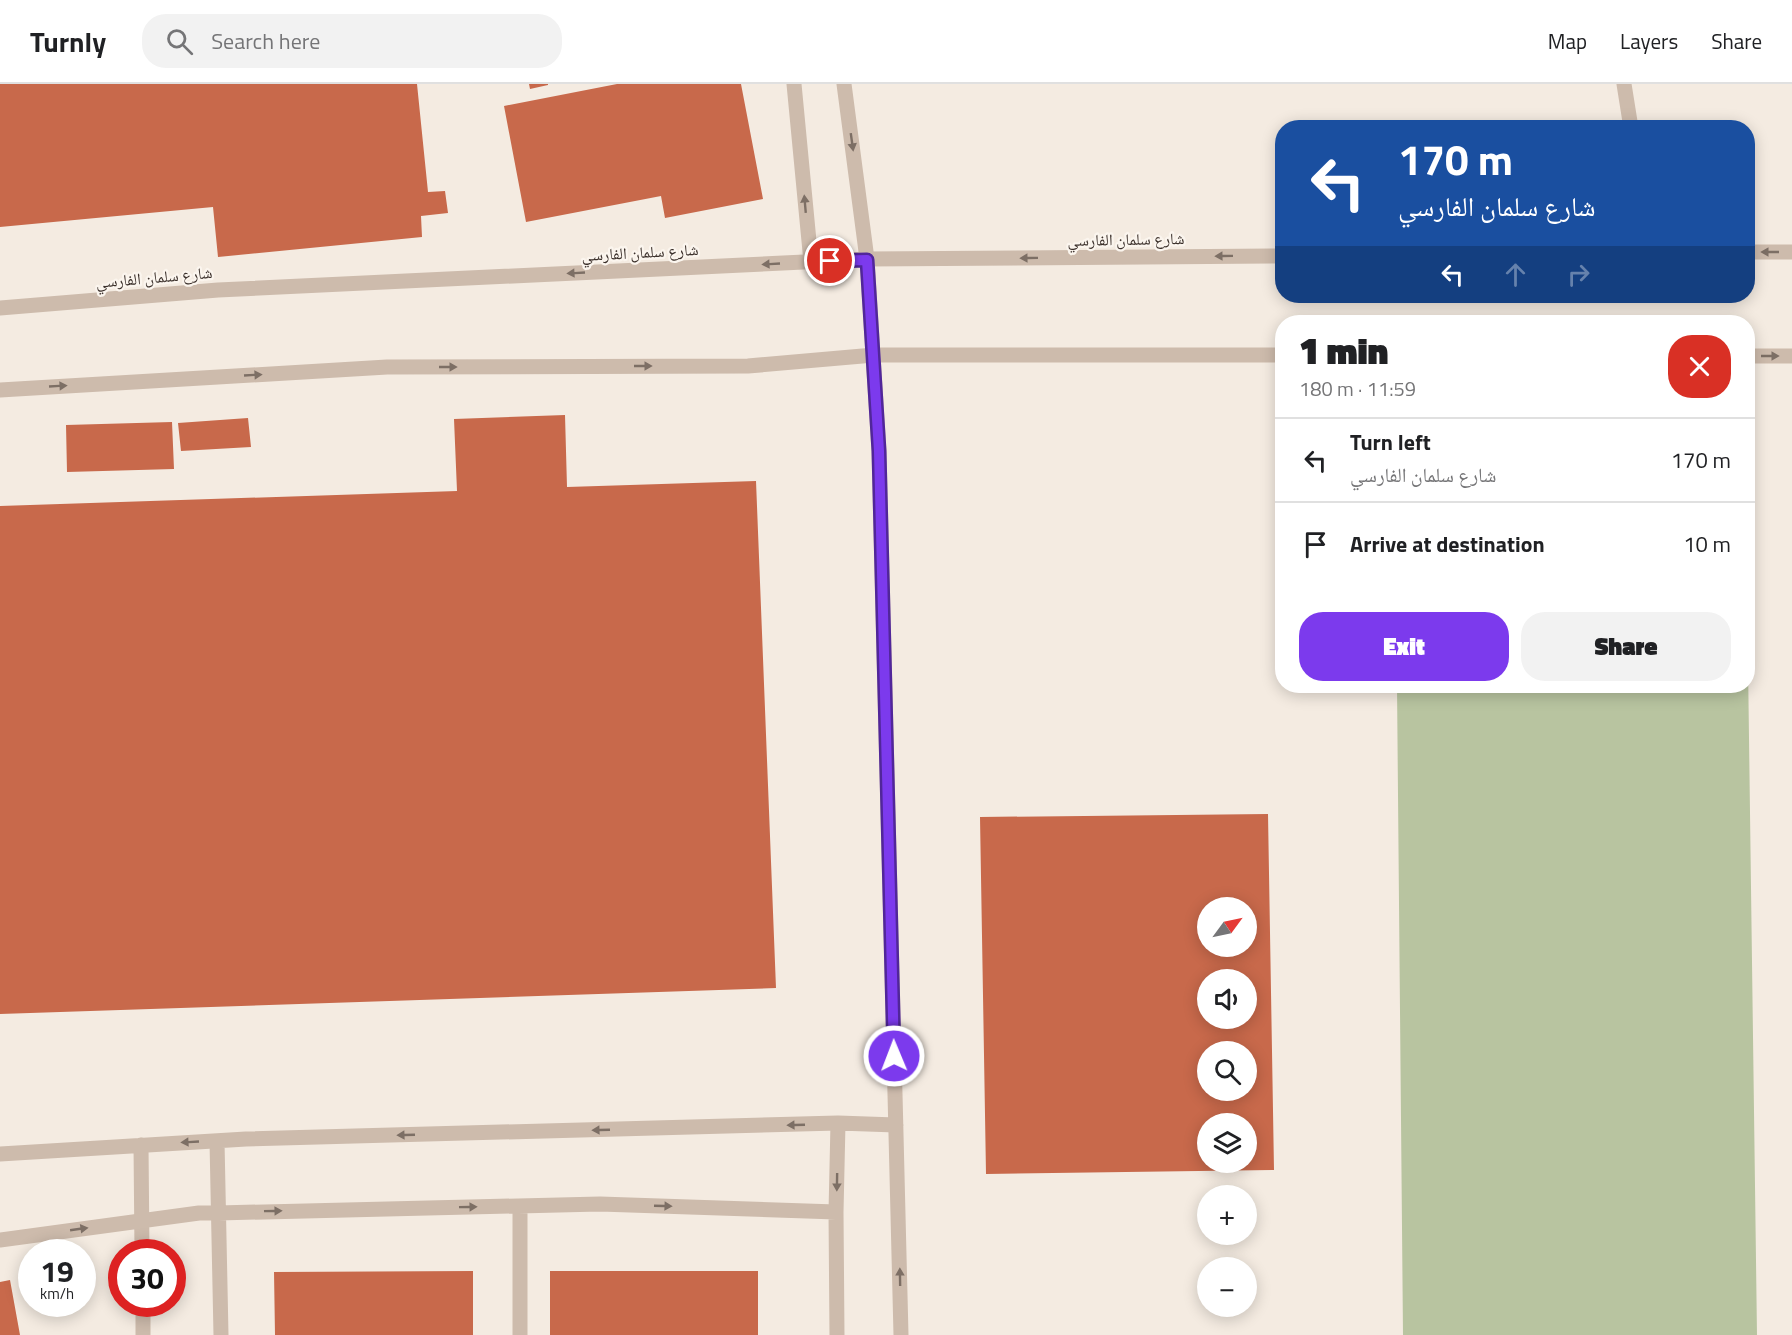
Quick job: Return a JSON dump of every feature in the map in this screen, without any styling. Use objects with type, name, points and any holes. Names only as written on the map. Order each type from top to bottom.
[{"type":"street","points":[[794,84],[811,262]]},
{"type":"street","points":[[844,84],[867,260],[879,451],[901,1335]]},
{"type":"street","points":[[1624,84],[1630,120]]},
{"type":"street","points":[[1755,252],[1792,252]]},
{"type":"street","name":"شارع سلمان الفارسي","points":[[0,308],[218,290],[811,262],[1275,256]]},
{"type":"street","points":[[0,390],[387,367],[748,366],[874,355],[1275,356]]},
{"type":"street","points":[[1755,356],[1792,356]]},
{"type":"street","points":[[0,1154],[217,1141],[838,1123],[896,1125]]},
{"type":"street","points":[[837,1335],[838,1123]]},
{"type":"street","points":[[217,1141],[220,1335]]},
{"type":"street","points":[[141,1145],[142,1239]]},
{"type":"street","points":[[0,1240],[199,1213],[600,1204],[836,1212]]},
{"type":"street","points":[[520,1206],[520,1335]]},
{"type":"street","points":[[143,1317],[143,1335]]},
{"type":"green space","points":[[1397,693],[1748,693],[1757,1335],[1403,1335]]},
{"type":"building","points":[[0,84],[417,84],[428,192],[445,191],[448,213],[421,216],[422,237],[218,257],[213,207],[0,227]]},
{"type":"building","points":[[529,84],[548,84],[548,85],[530,89]]},
{"type":"building","points":[[617,84],[741,84],[763,199],[665,218],[661,196],[526,222],[504,106]]},
{"type":"building","points":[[565,415],[567,487],[756,481],[776,988],[0,1014],[0,506],[457,491],[454,419]]},
{"type":"building","points":[[248,418],[251,447],[181,451],[178,423]]},
{"type":"building","points":[[172,422],[174,469],[67,472],[66,425]]},
{"type":"building","points":[[1268,814],[1274,1170],[1257,1170],[1257,1113],[1197,1113],[1197,1171],[986,1174],[980,817]]},
{"type":"building","points":[[473,1271],[473,1335],[275,1335],[274,1272]]},
{"type":"building","points":[[550,1271],[758,1271],[758,1335],[550,1335]]},
{"type":"building","points":[[10,1280],[20,1335],[0,1335],[0,1282]]},
{"type":"route","points":[[830,261],[867,260],[879,451],[894,1056]]}]
